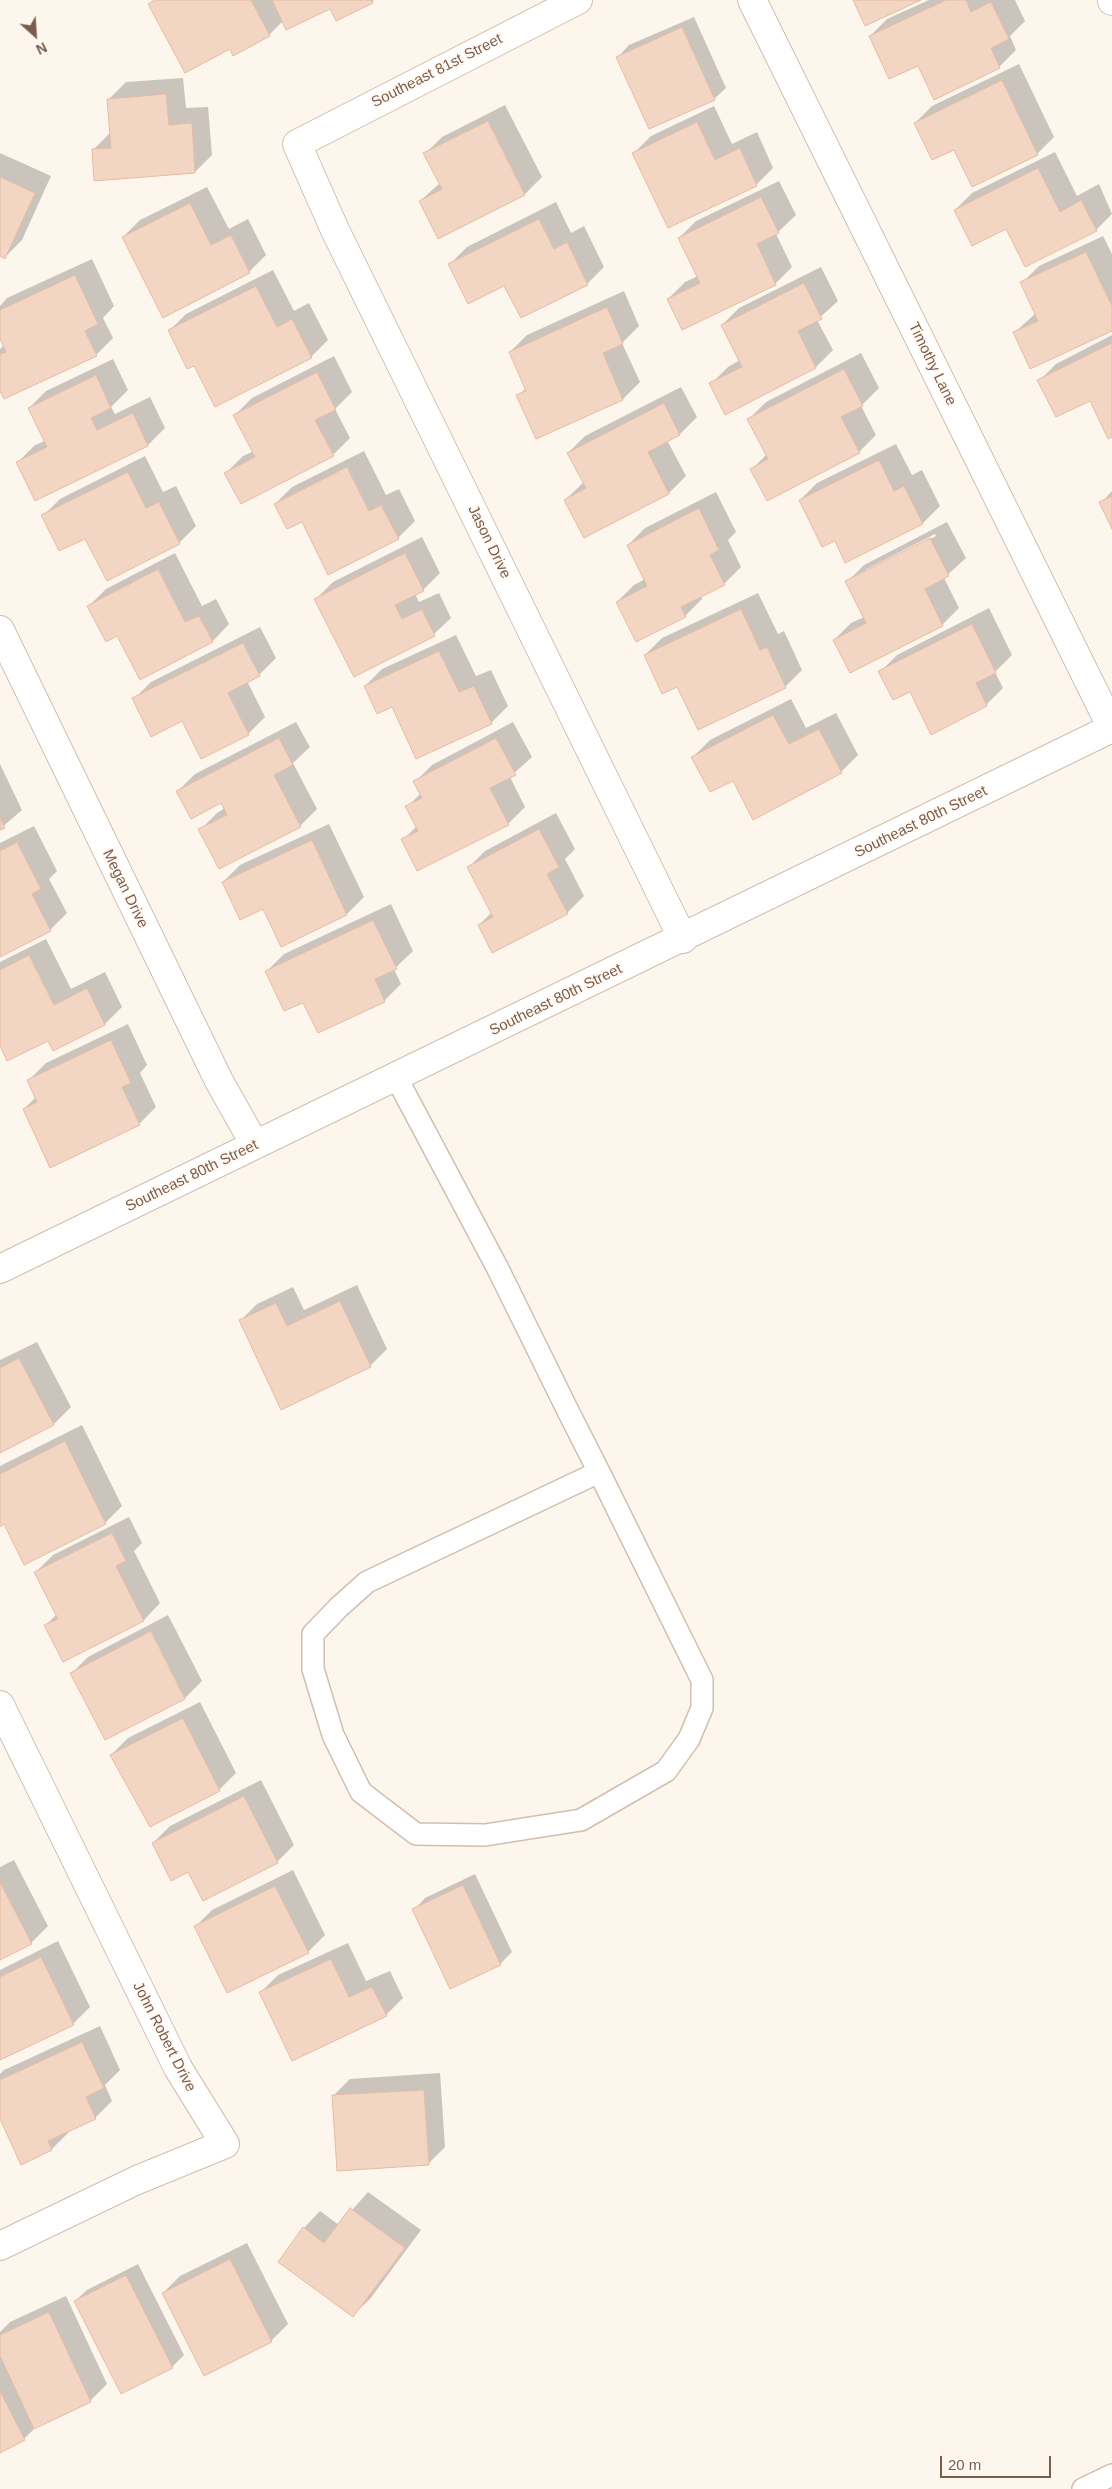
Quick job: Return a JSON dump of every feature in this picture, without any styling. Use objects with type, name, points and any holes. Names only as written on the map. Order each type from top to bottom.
[{"type":"street","name":"Southeast 81st Street","points":[[297,144],[578,0]]},
{"type":"street","name":"Timothy Lane","points":[[752,0],[1112,728]]},
{"type":"street","name":"Jason Drive","points":[[297,144],[335,230],[683,939]]},
{"type":"street","name":"Megan Drive","points":[[0,630],[219,1081],[255,1145]]},
{"type":"street","name":"Southeast 80th Street","points":[[0,1269],[683,939],[1112,728]]},
{"type":"street","name":"John Robert Drive","points":[[0,1705],[178,2068],[225,2144],[137,2180],[0,2246]]},
{"type":"lane","points":[[396,1077],[497,1267],[599,1472],[702,1680],[702,1708],[689,1739],[666,1770],[581,1820],[485,1835],[416,1834],[361,1792],[333,1735],[313,1669],[314,1634],[339,1607],[367,1582],[599,1472]]},
{"type":"lane","points":[[1084,2489],[1112,2475]]},
{"type":"building","points":[[155,0],[251,0],[270,36],[233,56],[230,49],[185,73],[148,4]]},
{"type":"building","points":[[272,0],[371,0],[373,3],[336,21],[330,9],[286,30]]},
{"type":"building","points":[[853,0],[921,0],[865,26]]},
{"type":"building","points":[[946,0],[966,0],[971,12],[991,2],[1009,39],[991,48],[1000,68],[934,100],[918,66],[889,79],[869,36]]},
{"type":"building","points":[[682,27],[715,100],[649,129],[616,57]]},
{"type":"building","points":[[1002,80],[1038,155],[972,187],[954,150],[932,160],[914,123]]},
{"type":"building","points":[[166,94],[169,125],[192,123],[195,173],[94,181],[92,149],[111,148],[107,99]]},
{"type":"building","points":[[488,121],[525,195],[438,239],[419,201],[442,189],[423,153]]},
{"type":"building","points":[[697,122],[715,160],[740,148],[757,186],[668,228],[632,153]]},
{"type":"building","points":[[1038,168],[1060,212],[1081,200],[1097,231],[1025,267],[1006,229],[972,246],[954,210]]},
{"type":"building","points":[[0,177],[35,193],[5,259],[0,256]]},
{"type":"building","points":[[761,197],[779,233],[757,244],[776,285],[682,330],[667,299],[700,283],[678,238]]},
{"type":"building","points":[[190,203],[211,245],[231,235],[250,273],[163,318],[122,237]]},
{"type":"building","points":[[539,219],[554,249],[567,242],[588,285],[521,318],[504,286],[468,304],[448,264]]},
{"type":"building","points":[[1086,252],[1112,306],[1112,331],[1030,369],[1013,332],[1038,321],[1020,282]]},
{"type":"building","points":[[75,275],[98,324],[85,331],[97,356],[4,399],[0,391],[0,354],[6,352],[0,339],[0,310]]},
{"type":"building","points":[[804,283],[822,319],[798,331],[816,368],[725,415],[709,383],[742,367],[721,325]]},
{"type":"building","points":[[256,286],[277,327],[292,319],[312,358],[215,407],[194,366],[187,369],[168,330]]},
{"type":"building","points":[[607,307],[623,344],[603,353],[623,400],[536,439],[516,395],[526,391],[509,352]]},
{"type":"building","points":[[1112,343],[1112,437],[1108,439],[1090,401],[1056,417],[1037,380]]},
{"type":"building","points":[[844,369],[863,406],[841,417],[860,453],[767,501],[750,469],[768,459],[747,419]]},
{"type":"building","points":[[317,372],[336,410],[315,420],[334,456],[241,504],[224,473],[255,457],[233,415]]},
{"type":"building","points":[[96,375],[111,408],[91,418],[97,430],[133,413],[148,446],[35,501],[16,462],[47,447],[28,408]]},
{"type":"building","points":[[664,403],[680,435],[648,452],[669,494],[584,538],[564,500],[586,488],[567,453]]},
{"type":"building","points":[[879,460],[894,491],[904,486],[923,524],[845,563],[835,541],[822,547],[799,500]]},
{"type":"building","points":[[347,467],[369,511],[381,505],[399,539],[328,575],[302,522],[287,529],[274,504]]},
{"type":"building","points":[[128,472],[146,508],[159,502],[180,544],[107,581],[85,539],[59,551],[41,515]]},
{"type":"building","points":[[1112,496],[1112,529],[1099,502]]},
{"type":"building","points":[[699,508],[719,550],[710,555],[725,585],[681,607],[686,617],[636,642],[616,602],[647,586],[627,545]]},
{"type":"building","points":[[930,538],[949,576],[925,589],[943,626],[850,673],[833,640],[866,623],[845,581]]},
{"type":"building","points":[[405,553],[424,591],[395,605],[402,619],[422,609],[435,636],[354,677],[314,599]]},
{"type":"building","points":[[158,569],[185,622],[199,616],[213,642],[140,680],[117,636],[106,642],[87,606]]},
{"type":"building","points":[[741,609],[760,650],[767,647],[786,688],[698,730],[677,687],[662,694],[644,655]]},
{"type":"building","points":[[972,624],[996,673],[976,683],[987,706],[931,735],[910,692],[893,700],[878,671]]},
{"type":"building","points":[[243,643],[260,676],[228,693],[249,735],[201,759],[182,721],[151,737],[132,698]]},
{"type":"building","points":[[439,651],[459,692],[474,686],[492,724],[416,759],[392,707],[377,714],[364,686]]},
{"type":"building","points":[[773,715],[789,744],[819,729],[842,773],[753,820],[733,781],[710,792],[691,757]]},
{"type":"building","points":[[279,738],[293,765],[274,775],[301,827],[219,869],[198,829],[227,815],[221,803],[191,819],[176,791]]},
{"type":"building","points":[[496,738],[516,775],[490,788],[509,825],[417,871],[401,839],[418,831],[405,806],[422,798],[413,781]]},
{"type":"building","points":[[0,817],[5,828],[0,830]]},
{"type":"building","points":[[539,829],[559,867],[547,874],[568,914],[492,953],[478,925],[493,917],[467,867]]},
{"type":"building","points":[[312,840],[347,915],[281,947],[263,909],[240,920],[222,882]]},
{"type":"building","points":[[17,842],[41,889],[32,894],[51,931],[0,957],[0,851]]},
{"type":"building","points":[[373,920],[397,969],[375,979],[385,1002],[318,1033],[303,1003],[284,1011],[265,971]]},
{"type":"building","points":[[29,955],[54,1005],[87,988],[105,1025],[53,1051],[48,1041],[7,1061],[0,1046],[0,970]]},
{"type":"building","points":[[111,1040],[131,1083],[122,1087],[140,1125],[50,1168],[23,1109],[37,1102],[27,1080]]},
{"type":"building","points":[[340,1301],[371,1367],[281,1410],[239,1320],[276,1303],[287,1326]]},
{"type":"building","points":[[19,1358],[54,1425],[0,1453],[0,1368]]},
{"type":"building","points":[[65,1441],[106,1524],[24,1565],[4,1524],[0,1527],[0,1474]]},
{"type":"building","points":[[112,1533],[126,1561],[116,1566],[144,1621],[63,1662],[44,1625],[58,1619],[34,1572]]},
{"type":"building","points":[[151,1631],[185,1699],[105,1740],[70,1673]]},
{"type":"building","points":[[183,1718],[220,1791],[150,1827],[110,1755]]},
{"type":"building","points":[[244,1796],[278,1863],[203,1901],[188,1872],[171,1881],[152,1843]]},
{"type":"building","points":[[0,1882],[32,1944],[0,1960]]},
{"type":"building","points":[[463,1885],[501,1965],[450,1989],[412,1909]]},
{"type":"building","points":[[275,1886],[309,1953],[227,1993],[194,1926]]},
{"type":"building","points":[[41,1957],[74,2025],[0,2060],[0,1977]]},
{"type":"building","points":[[331,1959],[349,1997],[372,1987],[387,2016],[292,2061],[259,1992]]},
{"type":"building","points":[[82,2042],[104,2088],[86,2097],[96,2119],[48,2141],[52,2150],[21,2165],[0,2119],[0,2080]]},
{"type":"building","points":[[424,2090],[429,2165],[337,2171],[332,2095]]},
{"type":"building","points":[[350,2208],[405,2248],[353,2317],[278,2262],[303,2227],[324,2243]]},
{"type":"building","points":[[230,2259],[272,2342],[204,2376],[162,2293]]},
{"type":"building","points":[[126,2275],[173,2368],[121,2394],[74,2301]]},
{"type":"building","points":[[49,2312],[91,2402],[34,2429],[0,2356],[0,2335]]},
{"type":"building","points":[[0,2391],[25,2440],[0,2453]]}]
